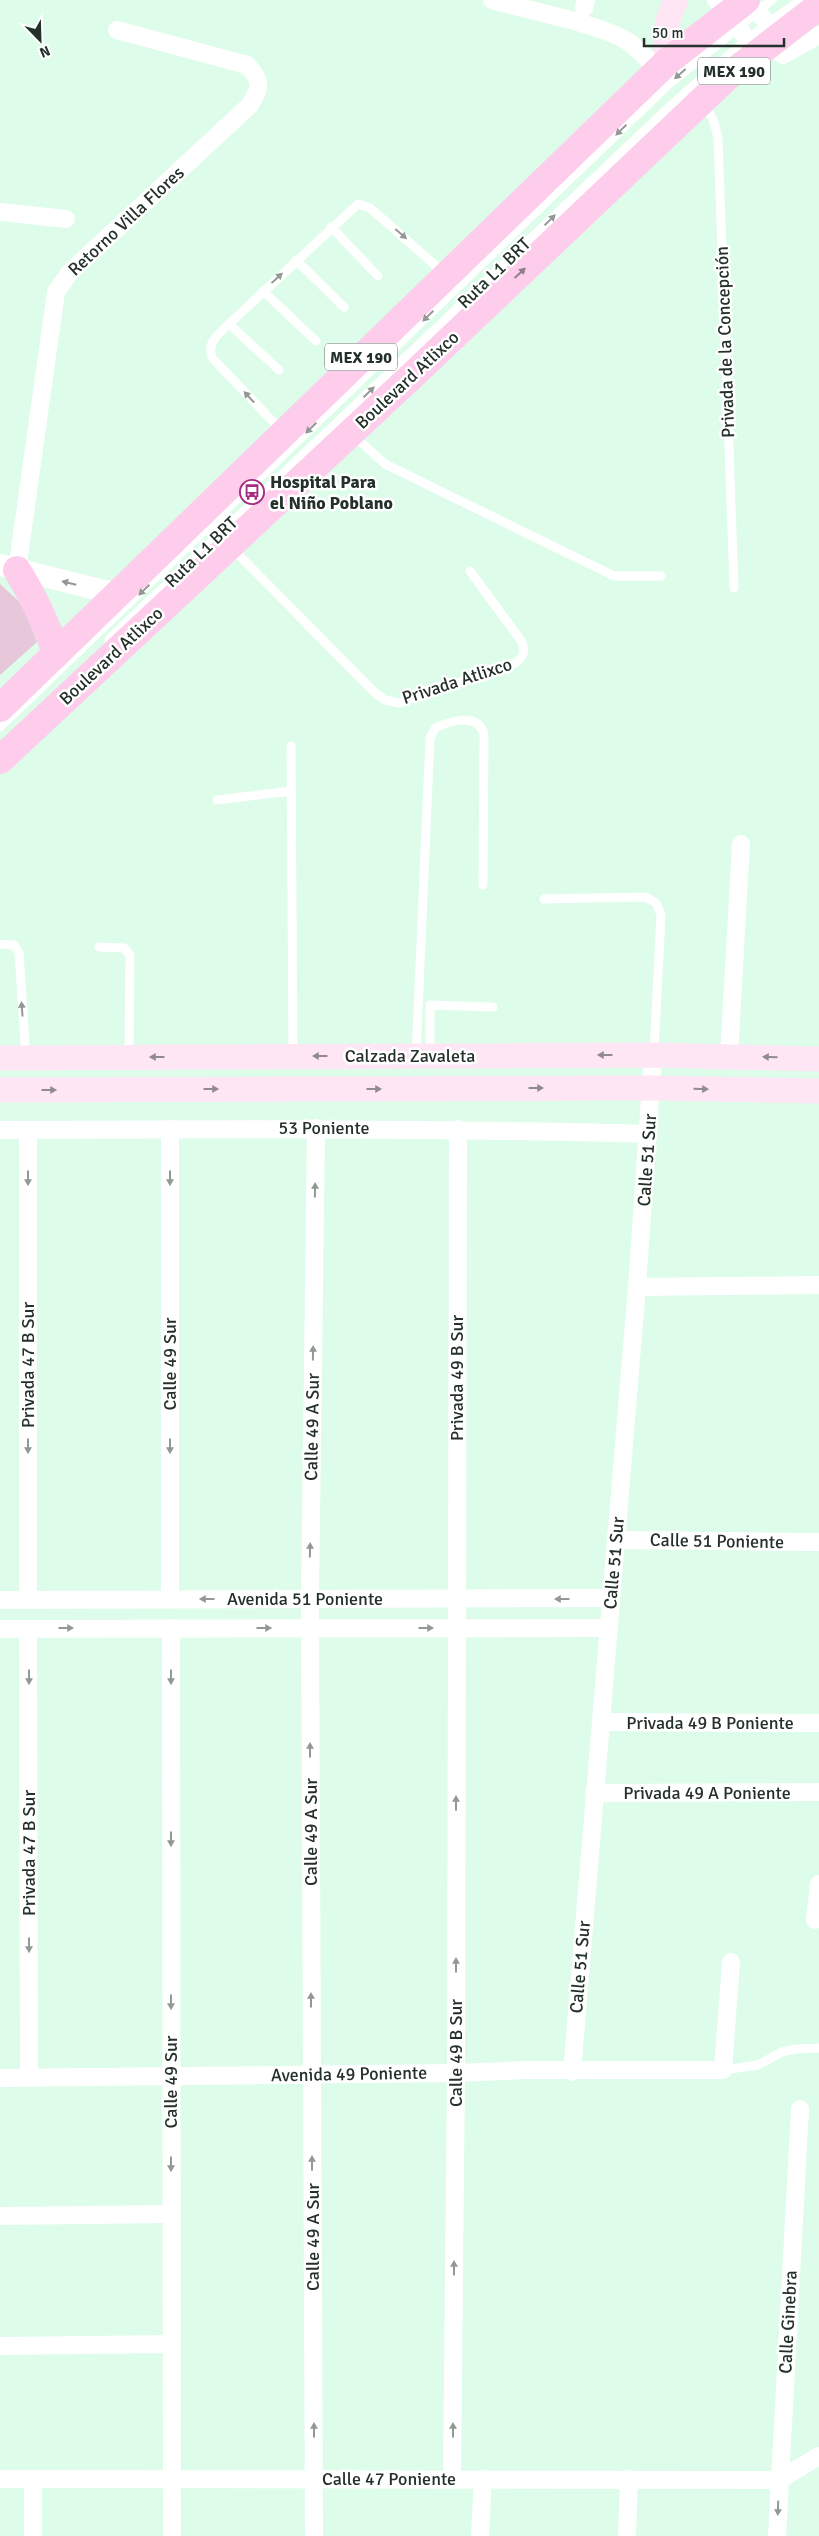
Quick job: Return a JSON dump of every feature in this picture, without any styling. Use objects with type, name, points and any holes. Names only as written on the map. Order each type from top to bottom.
[{"type":"main road","points":[[664,67],[666,27],[676,0]]},
{"type":"main road","name":"Boulevard Atlixco","points":[[0,760],[15,704],[56,654],[446,274],[664,67],[746,18],[819,6]]},
{"type":"main road","name":"Boulevard Atlixco","points":[[15,704],[90,676],[229,546],[727,76],[746,18]]},
{"type":"main road","points":[[9,568],[40,610],[56,654]]},
{"type":"main road","points":[[0,777],[64,717],[90,676]]},
{"type":"main road","name":"Calzada Zavaleta","points":[[0,1058],[654,1055],[819,1059]]},
{"type":"main road","name":"Calzada Zavaleta","points":[[0,1090],[653,1088],[819,1091]]},
{"type":"street","points":[[492,0],[597,29],[622,39],[664,67]]},
{"type":"street","points":[[746,18],[783,54],[819,35]]},
{"type":"street","name":"Retorno Villa Flores","points":[[9,568],[56,292],[70,272],[250,105],[259,91],[257,76],[247,65],[117,30]]},
{"type":"street","points":[[0,212],[66,219]]},
{"type":"street","points":[[9,568],[116,594]]},
{"type":"street","points":[[729,1056],[741,844]]},
{"type":"street","name":"Calle 51 Sur","points":[[572,2072],[637,1287],[654,1055]]},
{"type":"street","name":"53 Poniente","points":[[0,1130],[316,1128],[458,1129],[648,1134]]},
{"type":"street","name":"Calle 49 A Sur","points":[[314,2536],[310,1599],[316,1128]]},
{"type":"street","name":"Calle 49 Sur","points":[[170,1129],[170,1599]]},
{"type":"street","name":"Privada 49 B Sur","points":[[456,1628],[458,1129]]},
{"type":"street","name":"Privada 47 B Sur","points":[[28,1130],[28,1600]]},
{"type":"street","points":[[637,1287],[819,1285]]},
{"type":"street","name":"Calle 51 Poniente","points":[[616,1540],[819,1542]]},
{"type":"street","name":"Avenida 51 Poniente","points":[[0,1600],[611,1598]]},
{"type":"street","name":"Privada 47 B Sur","points":[[28,1628],[29,2077]]},
{"type":"street","name":"Calle 49 Sur","points":[[171,1628],[172,2536]]},
{"type":"street","name":"Calle 49 B Sur","points":[[452,2479],[456,2073],[456,1628]]},
{"type":"street","name":"Avenida 51 Poniente","points":[[0,1629],[608,1628]]},
{"type":"street","name":"Privada 49 B Poniente","points":[[600,1722],[819,1723]]},
{"type":"street","name":"Privada 49 A Poniente","points":[[594,1793],[819,1792]]},
{"type":"street","points":[[815,1920],[819,1884]]},
{"type":"street","points":[[723,2070],[731,1962]]},
{"type":"street","name":"Avenida 49 Poniente","points":[[0,2078],[456,2073],[525,2070],[572,2072],[723,2070]]},
{"type":"street","name":"Calle Ginebra","points":[[777,2536],[800,2109]]},
{"type":"street","points":[[0,2216],[172,2214]]},
{"type":"street","points":[[0,2346],[171,2344]]},
{"type":"street","points":[[779,2480],[819,2456]]},
{"type":"street","name":"Calle 47 Poniente","points":[[0,2479],[779,2480]]},
{"type":"street","points":[[33,2479],[33,2536]]},
{"type":"street","points":[[480,2536],[482,2479]]},
{"type":"street","points":[[627,2536],[629,2479]]},
{"type":"lane","name":"Ruta L1 BRT","points":[[0,727],[15,704],[668,85],[746,18],[772,0]]},
{"type":"lane","name":"Ruta L1 BRT","points":[[102,646],[667,110],[746,18],[801,0]]},
{"type":"lane","name":"Privada de la Concepción","points":[[702,100],[714,122],[718,138],[734,588]]},
{"type":"lane","points":[[283,432],[210,352],[210,345],[214,339],[263,291],[358,204],[365,204],[446,274]]},
{"type":"lane","points":[[331,227],[378,276]]},
{"type":"lane","points":[[296,260],[344,307]]},
{"type":"lane","points":[[263,291],[316,341]]},
{"type":"lane","points":[[229,324],[279,370]]},
{"type":"lane","points":[[350,432],[386,464],[614,576],[660,576]]},
{"type":"lane","name":"Privada Atlixco","points":[[229,546],[374,692],[385,700],[399,703],[515,663],[522,658],[525,650],[522,642],[470,571]]},
{"type":"lane","points":[[423,1056],[417,1005],[430,738],[435,728],[467,720],[475,720],[481,726],[484,734],[483,885]]},
{"type":"lane","points":[[292,746],[293,1056]]},
{"type":"lane","points":[[217,800],[292,791]]},
{"type":"lane","points":[[544,900],[646,897],[656,902],[661,915],[654,1055]]},
{"type":"lane","points":[[0,944],[14,945],[19,953],[26,1058]]},
{"type":"lane","points":[[99,947],[124,948],[130,955],[129,1057]]},
{"type":"lane","points":[[417,1005],[493,1007]]},
{"type":"lane","points":[[423,1056],[430,1005]]},
{"type":"lane","name":"Avenida 49 Poniente","points":[[723,2070],[758,2065],[782,2052],[819,2048]]},
{"type":"shaded area","points":[[0,584],[23,605],[37,642],[0,675]]},
{"type":"place","name":"Hospital Para el Niño Poblano","points":[[252,492]]}]
